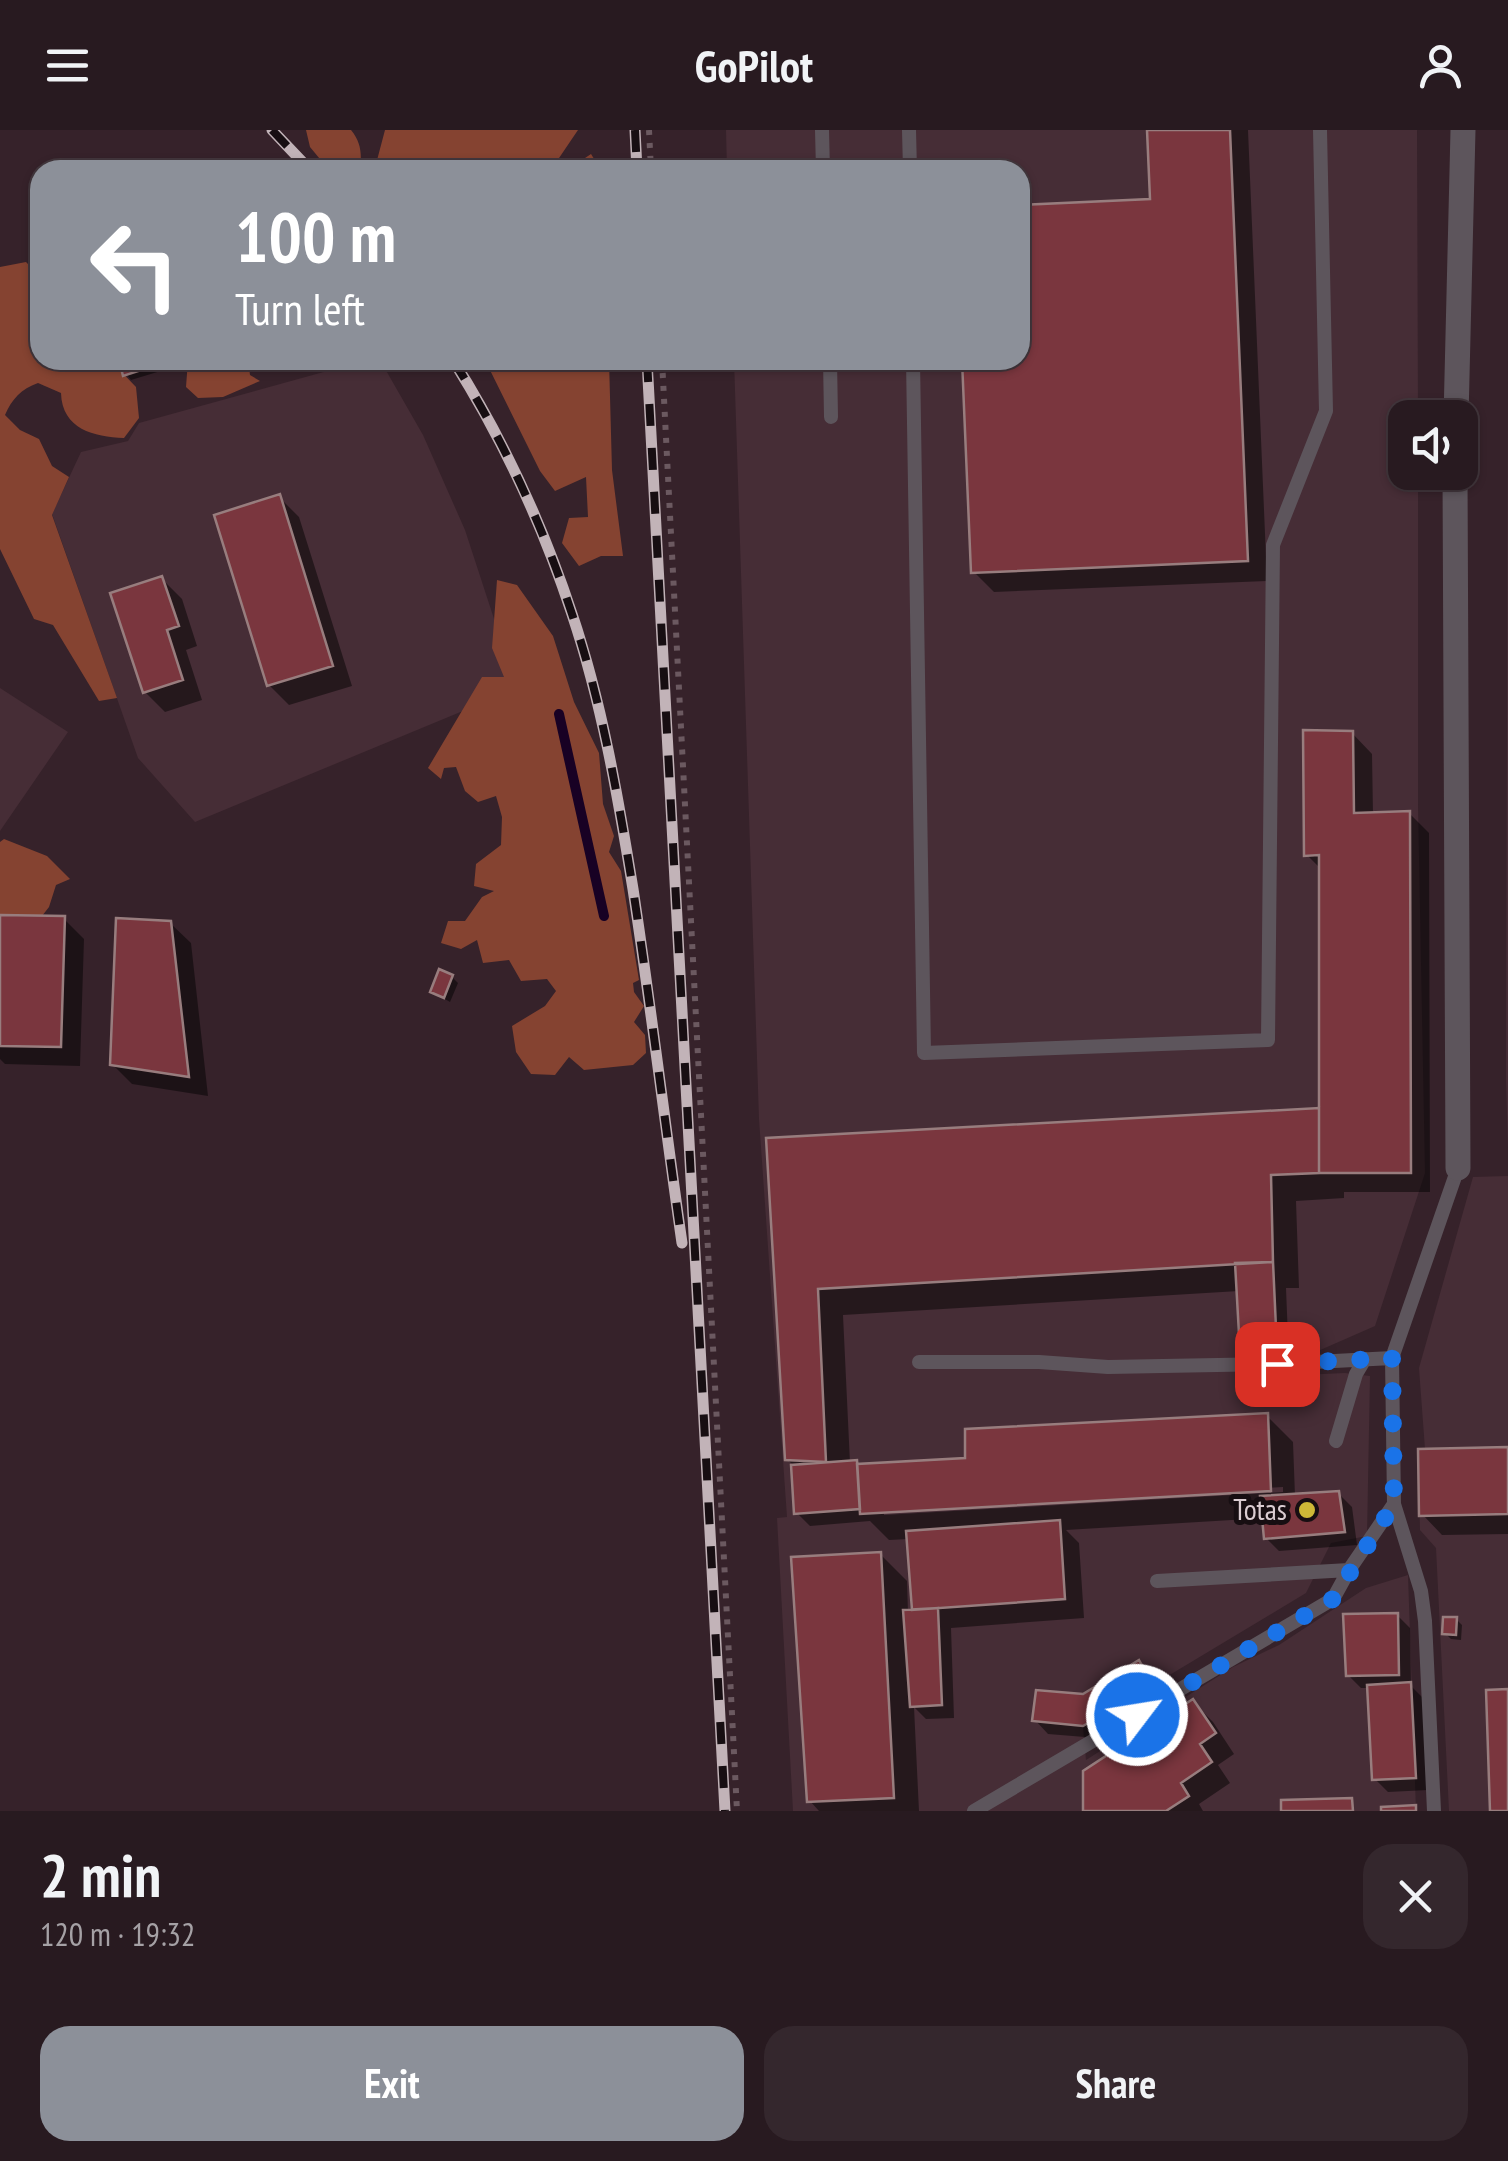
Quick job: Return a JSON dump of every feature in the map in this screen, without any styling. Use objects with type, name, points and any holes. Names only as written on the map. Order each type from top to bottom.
[{"type":"street","points":[[1456,400],[1463,130]]},
{"type":"street","points":[[1455,490],[1458,1168]]},
{"type":"lane","points":[[822,130],[824,160]]},
{"type":"lane","points":[[909,130],[910,160]]},
{"type":"lane","points":[[913,370],[924,1052],[1268,1040],[1272,545],[1326,411],[1320,130]]},
{"type":"lane","points":[[830,370],[832,417]]},
{"type":"lane","points":[[1434,1811],[1425,1621],[1421,1591],[1394,1504],[1392,1358],[1458,1168]]},
{"type":"lane","points":[[919,1362],[1040,1362],[1108,1367],[1392,1358]]},
{"type":"lane","points":[[1336,1441],[1364,1359]]},
{"type":"lane","points":[[974,1811],[1333,1599],[1394,1504]]},
{"type":"lane","points":[[1157,1582],[1349,1570]]},
{"type":"path","points":[[649,130],[650,160]]},
{"type":"path","points":[[663,370],[737,1811]]},
{"type":"shaded area","points":[[306,130],[351,130],[361,160],[321,160],[310,147]]},
{"type":"shaded area","points":[[385,130],[578,130],[558,160],[377,160]]},
{"type":"shaded area","points":[[726,130],[1417,130],[1418,400],[1388,400],[1388,490],[1418,490],[1418,804],[1425,1173],[1375,1326],[1318,1351],[1277,1351],[1278,1376],[1370,1376],[1367,1536],[1331,1543],[1306,1593],[1083,1727],[1086,1760],[1233,1667],[1279,1645],[1366,1588],[1408,1575],[1416,1811],[793,1811],[777,1518],[787,1517],[759,1119],[734,370],[1030,370],[1030,160],[727,160]]},
{"type":"shaded area","points":[[26,262],[30,266],[30,370],[120,370],[136,387],[139,418],[124,438],[82,429],[67,415],[61,393],[38,383],[18,395],[5,415],[20,430],[39,439],[52,466],[69,477],[52,515],[117,698],[99,701],[53,625],[34,619],[0,549],[0,267]]},
{"type":"shaded area","points":[[1508,360],[1508,1148],[1506,1079]]},
{"type":"shaded area","points":[[187,370],[249,370],[250,375],[260,381],[223,397],[198,398],[186,387]]},
{"type":"shaded area","points":[[331,370],[386,370],[423,435],[465,530],[516,686],[195,822],[138,758],[52,514],[81,452],[128,441],[139,423]]},
{"type":"shaded area","points":[[490,370],[609,370],[612,470],[623,556],[601,556],[579,566],[562,543],[569,518],[588,517],[586,477],[555,491],[540,471]]},
{"type":"shaded area","points":[[497,580],[517,585],[553,636],[574,702],[599,753],[603,804],[614,836],[609,852],[621,871],[639,980],[633,983],[634,992],[644,1006],[634,1022],[645,1035],[646,1053],[633,1065],[584,1070],[569,1057],[555,1075],[531,1074],[516,1052],[512,1026],[545,1006],[556,991],[547,979],[521,981],[509,960],[483,963],[477,940],[461,949],[441,943],[448,921],[465,921],[482,897],[494,891],[474,886],[476,864],[501,845],[502,817],[496,796],[478,802],[465,791],[456,767],[444,768],[441,779],[428,768],[482,677],[504,677],[492,648]]},
{"type":"shaded area","points":[[0,688],[68,732],[0,831]]},
{"type":"shaded area","points":[[4,839],[47,856],[70,879],[56,885],[42,916],[0,915],[0,842]]},
{"type":"shaded area","points":[[1508,1176],[1508,1811],[1449,1811],[1436,1548],[1420,1530],[1418,1450],[1425,1449],[1419,1368],[1473,1177]]},
{"type":"building","points":[[1147,130],[1230,130],[1248,561],[971,573],[962,370],[1030,370],[1030,205],[1150,199]]},
{"type":"building","points":[[280,494],[333,666],[267,686],[214,515]]},
{"type":"building","points":[[162,576],[179,626],[167,630],[183,680],[143,693],[110,593]]},
{"type":"building","points":[[1303,730],[1353,731],[1354,813],[1410,811],[1411,1173],[1319,1173],[1319,855],[1304,856]]},
{"type":"building","points":[[0,915],[65,916],[61,1047],[0,1046]]},
{"type":"building","points":[[116,918],[171,921],[189,1077],[110,1065]]},
{"type":"building","points":[[439,969],[453,975],[444,998],[430,992]]},
{"type":"building","points":[[1319,1108],[1319,1173],[1271,1175],[1273,1262],[818,1289],[826,1462],[785,1460],[766,1138]]},
{"type":"building","points":[[1273,1262],[1277,1350],[1240,1352],[1235,1263]]},
{"type":"building","points":[[1268,1413],[1271,1491],[860,1514],[857,1464],[965,1458],[965,1429]]},
{"type":"building","points":[[1508,1447],[1508,1514],[1419,1516],[1418,1449]]},
{"type":"building","points":[[857,1460],[860,1509],[794,1514],[791,1465]]},
{"type":"building","points":[[1339,1491],[1345,1532],[1264,1539],[1260,1496]]},
{"type":"building","points":[[1060,1520],[1065,1599],[912,1610],[906,1531]]},
{"type":"building","points":[[881,1552],[894,1798],[807,1802],[791,1557]]},
{"type":"building","points":[[938,1608],[942,1705],[910,1707],[903,1610]]},
{"type":"building","points":[[1398,1613],[1399,1675],[1346,1676],[1343,1614]]},
{"type":"building","points":[[1443,1617],[1457,1617],[1456,1635],[1442,1634]]},
{"type":"building","points":[[1139,1660],[1153,1685],[1083,1726],[1032,1721],[1036,1690],[1083,1694]]},
{"type":"building","points":[[1411,1682],[1416,1778],[1372,1780],[1367,1685]]},
{"type":"building","points":[[1508,1689],[1508,1811],[1490,1811],[1486,1690]]},
{"type":"building","points":[[1193,1699],[1216,1733],[1200,1744],[1212,1762],[1181,1783],[1189,1796],[1166,1811],[1083,1811],[1083,1771]]},
{"type":"building","points":[[1352,1798],[1353,1811],[1281,1811],[1281,1800]]},
{"type":"building","points":[[1416,1805],[1416,1811],[1381,1811],[1381,1807]]},
{"type":"waterway","points":[[559,714],[604,916]]},
{"type":"railway","points":[[272,130],[300,160]]},
{"type":"railway","points":[[635,130],[636,160]]},
{"type":"railway","points":[[459,370],[489,421],[535,516],[572,614],[601,716],[633,889],[682,1243]]},
{"type":"railway","points":[[648,370],[725,1811]]},
{"type":"place","name":"Totas","points":[[1307,1510]]},
{"type":"route","points":[[1137,1715],[1333,1599],[1394,1504],[1392,1358],[1277,1364]]}]
